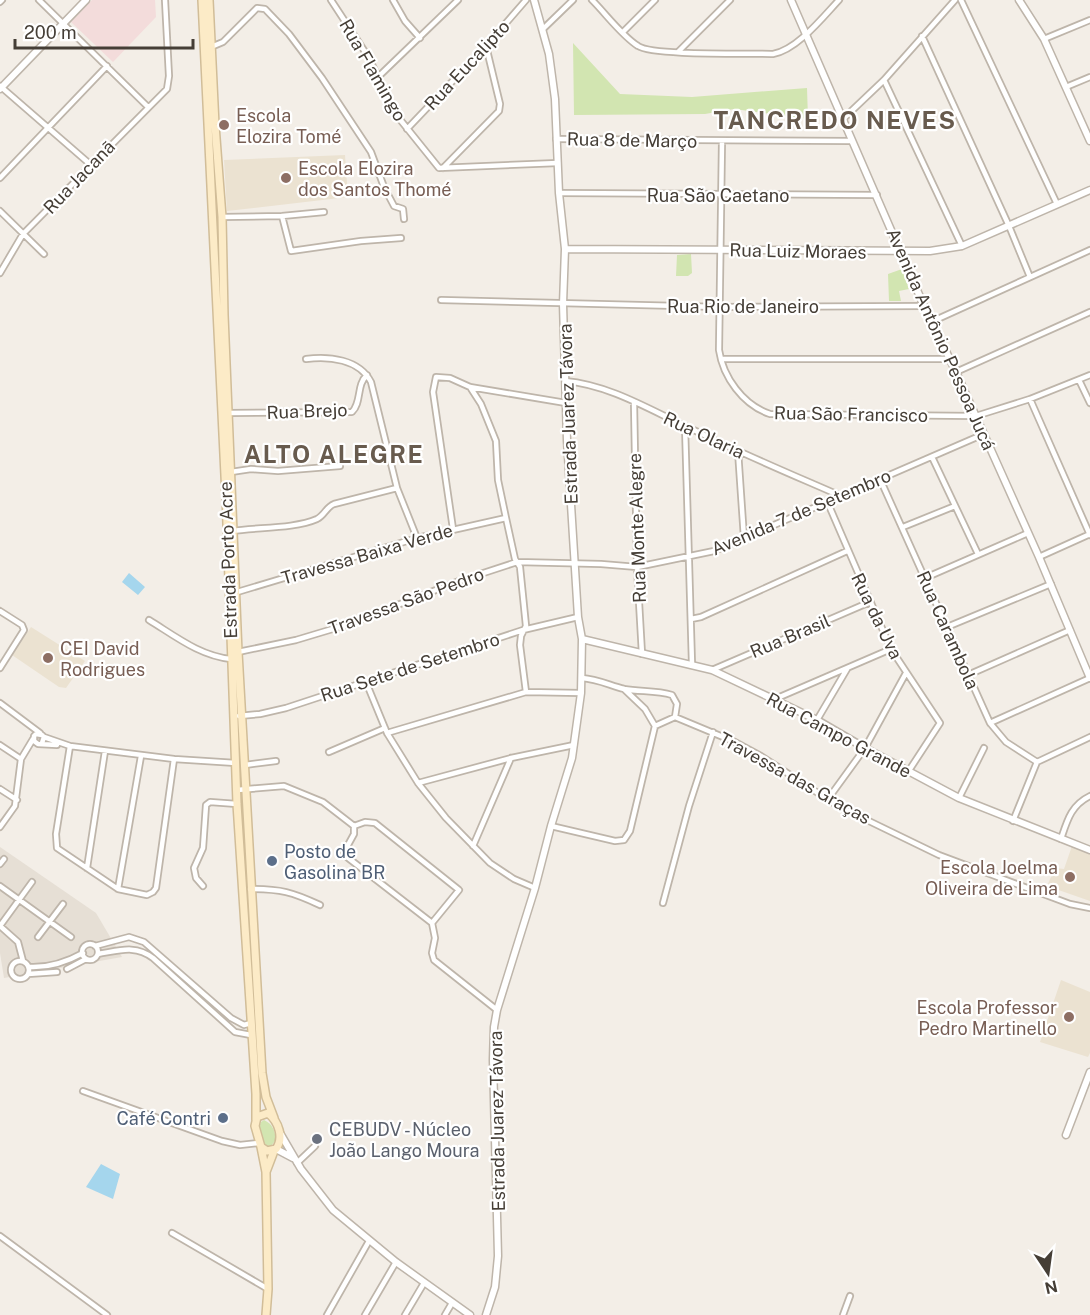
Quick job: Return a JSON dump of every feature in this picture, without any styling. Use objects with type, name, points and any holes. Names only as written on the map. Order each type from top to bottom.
[{"type":"main road","name":"Estrada Porto Acre","points":[[202,0],[222,218],[225,414],[231,472],[230,531]]},
{"type":"main road","name":"Estrada Porto Acre","points":[[209,0],[208,47],[230,531],[231,659],[237,804],[256,1094],[255,1120],[266,1172]]},
{"type":"main road","name":"Estrada Porto Acre","points":[[232,593],[238,652],[262,1073],[266,1097],[279,1133]]},
{"type":"main road","points":[[255,1120],[257,1116],[264,1113],[273,1118]]},
{"type":"main road","points":[[266,1315],[268,1289],[266,1172],[280,1143],[279,1133]]},
{"type":"main road","points":[[260,1145],[267,1151],[275,1150]]},
{"type":"street","points":[[39,0],[148,107]]},
{"type":"street","points":[[86,0],[0,88],[90,165]]},
{"type":"street","name":"Rua Jacanã","points":[[0,273],[23,234],[167,89],[169,76],[165,0]]},
{"type":"street","name":"Rua Flamingo","points":[[331,0],[369,58],[394,112],[441,168]]},
{"type":"street","points":[[393,0],[405,21],[420,38]]},
{"type":"street","points":[[377,78],[458,0]]},
{"type":"street","name":"Rua Eucalipto","points":[[408,129],[526,0]]},
{"type":"street","name":"Estrada Juarez Távora","points":[[486,1315],[494,1296],[499,1230],[493,1060],[494,1027],[574,745],[582,678],[582,639],[578,617],[566,403],[563,304],[565,249],[559,193],[554,80],[534,0]]},
{"type":"street","points":[[543,29],[573,0]]},
{"type":"street","points":[[592,0],[640,48],[678,52],[773,54],[786,51],[839,0]]},
{"type":"street","points":[[623,32],[655,0]]},
{"type":"street","points":[[678,52],[730,0]]},
{"type":"street","name":"Avenida Antônio Pessoa Jucá","points":[[791,0],[931,322],[956,372],[1051,584],[1090,678]]},
{"type":"street","points":[[843,119],[884,80],[954,0]]},
{"type":"street","points":[[961,0],[1057,204]]},
{"type":"street","points":[[1019,0],[1044,39],[1089,137]]},
{"type":"street","points":[[208,47],[223,42],[257,8],[265,9],[289,33],[334,96],[371,152],[384,187],[394,206],[403,209],[404,219]]},
{"type":"street","points":[[1044,39],[1090,20]]},
{"type":"street","points":[[922,36],[1030,277]]},
{"type":"street","points":[[441,168],[499,111],[500,104],[486,46]]},
{"type":"street","points":[[0,178],[107,66]]},
{"type":"street","points":[[1066,87],[1090,76]]},
{"type":"street","points":[[884,80],[962,246]]},
{"type":"street","name":"Rua 8 de Março","points":[[556,139],[851,141]]},
{"type":"street","name":"Rua São Francisco","points":[[722,141],[721,360],[725,371],[745,400],[757,410],[770,414],[976,416],[1030,399],[1090,375]]},
{"type":"street","points":[[441,168],[558,163]]},
{"type":"street","name":"Rua Luiz Moraes","points":[[565,249],[930,251],[962,246],[1090,190]]},
{"type":"street","name":"Rua São Caetano","points":[[559,193],[877,195]]},
{"type":"street","points":[[0,211],[44,254]]},
{"type":"street","points":[[222,218],[324,212]]},
{"type":"street","points":[[282,216],[291,251],[401,238]]},
{"type":"street","points":[[931,322],[1090,250]]},
{"type":"street","name":"Rua Rio de Janeiro","points":[[441,300],[720,307],[924,306]]},
{"type":"street","points":[[956,372],[1090,312]]},
{"type":"street","points":[[306,359],[334,358],[355,366],[367,375],[371,382],[397,489],[417,538]]},
{"type":"street","points":[[721,360],[949,359]]},
{"type":"street","name":"Rua Brejo","points":[[225,414],[352,412],[357,406],[361,383],[367,375]]},
{"type":"street","points":[[453,529],[433,385],[436,377],[450,378],[470,387],[566,403]]},
{"type":"street","points":[[1079,380],[1090,403]]},
{"type":"street","name":"Rua Olaria","points":[[565,381],[594,386],[634,402],[841,496]]},
{"type":"street","points":[[470,387],[481,404],[498,448],[498,480],[515,559],[520,567],[526,623],[520,645],[526,692]]},
{"type":"street","points":[[1030,399],[1090,534],[1039,557]]},
{"type":"street","name":"Rua Monte Alegre","points":[[634,402],[637,567],[642,654]]},
{"type":"street","points":[[685,426],[692,664]]},
{"type":"street","name":"Avenida 7 de Setembro","points":[[575,564],[637,567],[714,551],[984,434]]},
{"type":"street","points":[[738,451],[744,538]]},
{"type":"street","points":[[932,457],[978,554]]},
{"type":"street","points":[[231,472],[251,469],[278,471],[340,466]]},
{"type":"street","name":"Rua Carambola","points":[[880,479],[990,723],[1006,742],[1037,762]]},
{"type":"street","points":[[230,531],[304,523],[319,518],[326,513],[329,506],[334,504],[397,489]]},
{"type":"street","name":"Rua da Uva","points":[[827,501],[891,649],[940,723],[908,772]]},
{"type":"street","points":[[903,527],[955,506]]},
{"type":"street","name":"Travessa Baixa Verde","points":[[232,593],[417,538],[506,519]]},
{"type":"street","points":[[925,578],[1028,533]]},
{"type":"street","points":[[691,619],[701,617],[847,551]]},
{"type":"street","name":"Travessa São Pedro","points":[[238,652],[272,647],[346,625],[459,581],[517,562],[575,564]]},
{"type":"street","points":[[947,627],[1051,584]]},
{"type":"street","name":"Rua Brasil","points":[[712,670],[870,602]]},
{"type":"street","points":[[0,611],[22,625],[24,630],[2,660],[0,668]]},
{"type":"street","name":"Rua Sete de Setembro","points":[[233,717],[286,708],[523,630],[578,617]]},
{"type":"street","points":[[149,620],[203,653],[231,659]]},
{"type":"street","points":[[968,675],[1070,630]]},
{"type":"street","name":"Rua Campo Grande","points":[[582,639],[712,670],[817,720],[959,798],[1090,850]]},
{"type":"street","points":[[775,699],[891,649]]},
{"type":"street","points":[[817,720],[847,669]]},
{"type":"street","points":[[828,799],[865,748],[906,673]]},
{"type":"street","points":[[582,678],[594,679],[624,689],[657,691],[672,695],[677,704],[675,717],[655,726]]},
{"type":"street","points":[[990,723],[1090,678]]},
{"type":"street","points":[[366,682],[386,731],[418,783],[446,818],[501,871],[535,888]]},
{"type":"street","points":[[551,826],[615,841],[621,841],[630,831],[655,726],[645,709],[624,689]]},
{"type":"street","points":[[329,752],[386,731],[526,692],[581,693]]},
{"type":"street","points":[[0,703],[33,727],[38,739]]},
{"type":"street","name":"Travessa das Graças","points":[[675,717],[713,732],[760,756],[828,799],[939,855],[1060,900],[1090,908]]},
{"type":"street","points":[[663,903],[689,806],[713,732]]},
{"type":"street","points":[[1014,821],[1037,762],[1090,737]]},
{"type":"street","points":[[38,739],[64,746],[141,756],[236,763]]},
{"type":"street","points":[[0,827],[17,800],[21,759],[27,747],[38,739]]},
{"type":"street","points":[[0,745],[21,759]]},
{"type":"street","points":[[418,783],[511,758],[574,745]]},
{"type":"street","points":[[70,746],[56,841],[57,848],[118,889],[147,895],[156,888],[174,759]]},
{"type":"street","points":[[959,798],[984,748]]},
{"type":"street","points":[[87,868],[105,751]]},
{"type":"street","points":[[118,889],[141,756]]},
{"type":"street","points":[[473,846],[511,758]]},
{"type":"street","points":[[245,765],[276,761]]},
{"type":"street","points":[[237,790],[282,786],[290,788],[323,802],[354,826]]},
{"type":"street","points":[[0,789],[17,800]]},
{"type":"street","points":[[1061,839],[1071,811],[1078,803],[1090,796]]},
{"type":"street","points":[[203,886],[196,878],[194,868],[202,848],[206,805],[214,802],[237,804]]},
{"type":"street","points":[[354,826],[358,823],[375,824],[459,890],[432,922]]},
{"type":"street","points":[[354,826],[354,834],[344,854],[432,922],[435,938],[432,953],[434,960],[497,1010]]},
{"type":"street","points":[[0,864],[4,859]]},
{"type":"street","points":[[32,882],[0,926],[15,937],[21,954],[20,962],[12,968],[14,976],[22,979],[28,974],[57,972]]},
{"type":"street","points":[[0,886],[71,937]]},
{"type":"street","points":[[250,889],[278,889],[291,892],[320,905]]},
{"type":"street","points":[[38,938],[63,904]]},
{"type":"street","points":[[20,962],[29,967],[58,964],[82,953],[85,946],[95,946],[129,937],[151,946],[238,1022],[244,1025],[251,1023]]},
{"type":"street","points":[[129,937],[131,948]]},
{"type":"street","points":[[114,940],[117,951]]},
{"type":"street","points":[[95,946],[98,954]]},
{"type":"street","points":[[67,969],[86,959],[93,960],[98,954],[131,948],[141,950],[153,958],[235,1032],[251,1035]]},
{"type":"street","points":[[82,953],[86,959]]},
{"type":"street","points":[[28,974],[29,967]]},
{"type":"street","points":[[1066,1135],[1090,1072]]},
{"type":"street","points":[[82,1091],[222,1141],[240,1145],[260,1145]]},
{"type":"street","points":[[279,1133],[295,1161],[333,1210],[396,1262],[470,1315]]},
{"type":"street","points":[[295,1161],[315,1146]]},
{"type":"street","points":[[275,1150],[295,1161]]},
{"type":"street","points":[[172,1233],[268,1289]]},
{"type":"street","points":[[0,1236],[107,1315]]},
{"type":"street","points":[[327,1315],[369,1241]]},
{"type":"street","points":[[365,1315],[396,1262]]},
{"type":"street","points":[[405,1315],[424,1283]]},
{"type":"street","points":[[843,1315],[850,1296]]},
{"type":"street","points":[[446,1315],[452,1303]]},
{"type":"shaded area","points":[[92,0],[155,0],[156,17],[113,62],[71,22]]},
{"type":"shaded area","name":"Escola Elozira dos Santos Thomé","points":[[345,155],[348,197],[227,211],[224,160]]},
{"type":"shaded area","name":"CEI David Rodrigues","points":[[31,627],[85,661],[66,688],[59,687],[12,655]]},
{"type":"shaded area","name":"Escola Joelma Oliveira de Lima","points":[[1072,846],[1090,853],[1090,901],[1047,886],[1055,868],[1064,869]]},
{"type":"shaded area","points":[[0,847],[96,913],[122,957],[4,978],[0,953]]},
{"type":"shaded area","name":"Escola Professor Pedro Martinello","points":[[1061,980],[1090,992],[1090,1053],[1088,1057],[1040,1042]]},
{"type":"green space","points":[[573,43],[620,94],[692,97],[807,88],[808,119],[734,109],[705,114],[574,115]]},
{"type":"green space","points":[[691,254],[692,273],[688,276],[676,276],[677,255]]},
{"type":"green space","points":[[902,269],[909,289],[899,291],[901,301],[889,301],[888,274]]},
{"type":"green space","points":[[264,1120],[275,1134],[276,1140],[270,1147],[264,1143],[259,1133],[261,1122]]},
{"type":"water","points":[[129,573],[145,587],[138,595],[122,582]]},
{"type":"water","points":[[101,1164],[120,1174],[113,1199],[86,1187]]},
{"type":"place","name":"Escola Elozira Tomé","points":[[224,125]]},
{"type":"place","name":"Escola Elozira dos Santos Thomé","points":[[286,178]]},
{"type":"place","name":"CEI David Rodrigues","points":[[48,658]]},
{"type":"place","name":"Posto de Gasolina BR","points":[[272,861]]},
{"type":"place","name":"Escola Joelma Oliveira de Lima","points":[[1070,877]]},
{"type":"place","name":"Escola Professor Pedro Martinello","points":[[1069,1017]]},
{"type":"place","name":"Café Contri","points":[[223,1118]]},
{"type":"place","name":"CEBUDV - Núcleo João Lango Moura","points":[[317,1139]]},
{"type":"district","name":"TANCREDO NEVES","points":[[835,120]]},
{"type":"district","name":"ALTO ALEGRE","points":[[334,454]]}]
